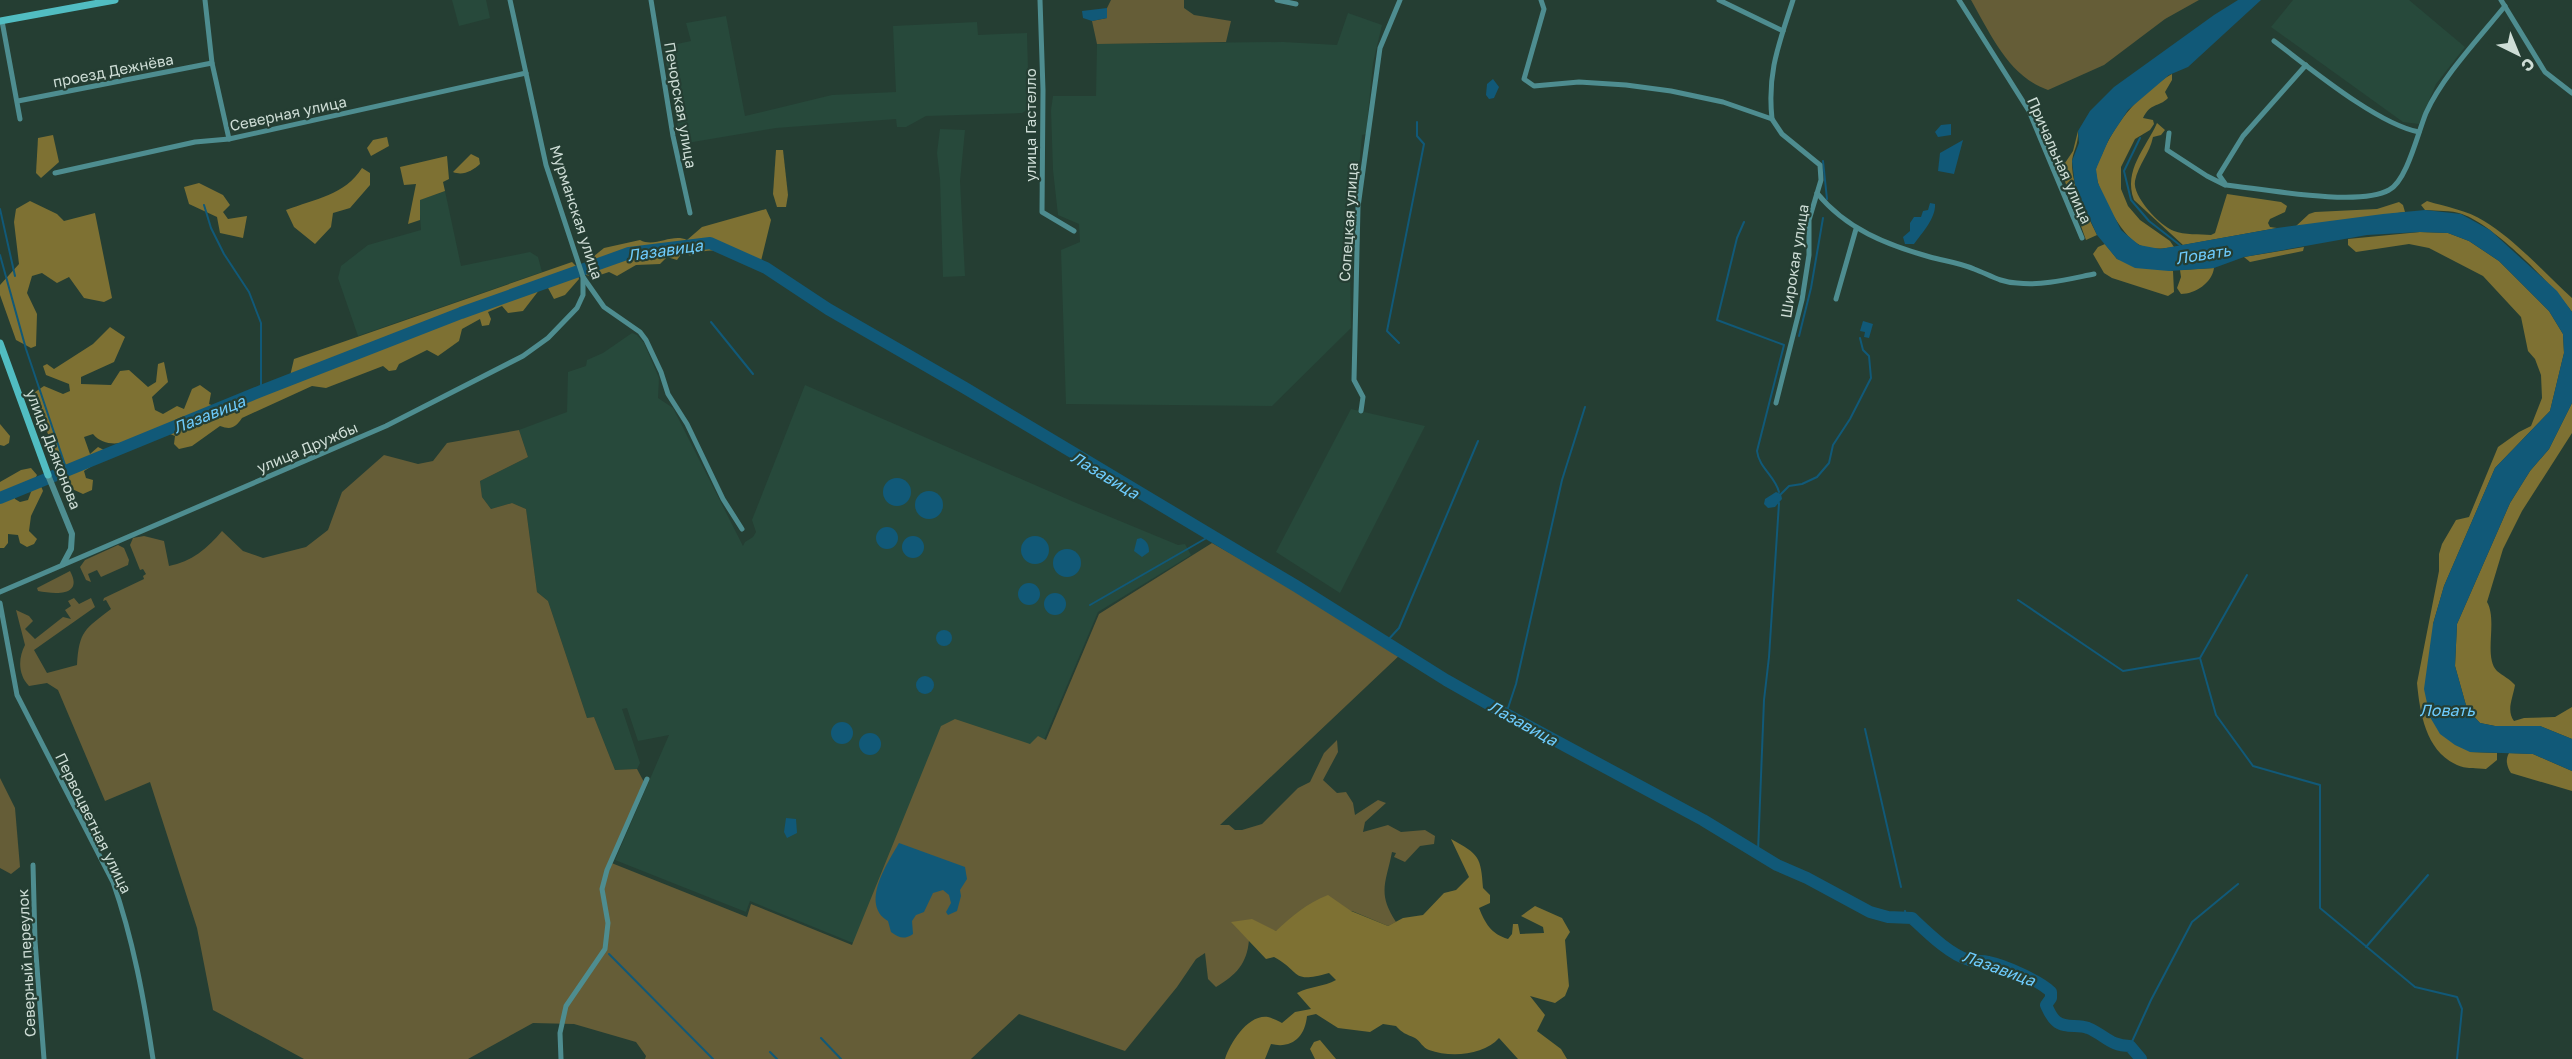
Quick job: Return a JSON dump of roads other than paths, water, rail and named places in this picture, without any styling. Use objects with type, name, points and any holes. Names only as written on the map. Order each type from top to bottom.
[{"type":"main road","points":[[1,21],[115,0]]},
{"type":"main road","name":"улица Дьяконова","points":[[0,343],[48,475]]},
{"type":"street","points":[[205,0],[212,63],[229,139]]},
{"type":"street","name":"Мурманская улица","points":[[510,0],[546,165],[583,277],[604,307],[640,332],[646,340],[661,372],[668,394],[687,424],[723,499],[742,529]]},
{"type":"street","name":"Печорская улица","points":[[651,0],[673,136],[690,213]]},
{"type":"street","name":"улица Гастелло","points":[[1040,0],[1043,90],[1042,212],[1074,231]]},
{"type":"street","points":[[1277,0],[1296,4]]},
{"type":"street","name":"Сопецкая улица","points":[[1360,411],[1363,397],[1354,380],[1358,207],[1380,48],[1400,0]]},
{"type":"street","name":"Широкая улица","points":[[1541,0],[1544,9],[1524,79],[1534,86],[1579,82],[1671,91],[1723,102],[1772,120],[1782,134],[1820,165],[1821,180],[1809,220],[1809,255],[1802,300],[1776,403]]},
{"type":"street","points":[[1719,0],[1783,32]]},
{"type":"street","points":[[1772,120],[1769,93],[1772,68],[1793,0]]},
{"type":"street","name":"Причальная улица","points":[[1959,0],[2028,111],[2082,238]]},
{"type":"street","points":[[2169,133],[2167,150],[2207,176],[2226,185],[2328,197],[2378,195],[2392,189],[2402,176],[2427,111],[2503,3],[2545,72],[2572,93]]},
{"type":"street","points":[[1,21],[20,119]]},
{"type":"street","points":[[2274,41],[2380,117],[2403,129],[2419,132]]},
{"type":"street","name":"проезд Дежнёва","points":[[18,101],[212,63]]},
{"type":"street","points":[[2226,185],[2219,176],[2243,136],[2306,65]]},
{"type":"street","name":"Северная улица","points":[[55,173],[195,142],[229,139],[526,73]]},
{"type":"street","points":[[1817,193],[1830,209],[1857,229],[1905,250],[1974,269],[1990,278],[2016,284],[2037,284],[2094,274]]},
{"type":"street","points":[[1836,298],[1857,229]]},
{"type":"street","name":"улица Дружбы","points":[[0,592],[386,426],[523,356],[548,338],[577,308],[583,295],[583,277]]},
{"type":"street","name":"улица Дьяконова","points":[[48,475],[72,534],[71,549],[63,564]]},
{"type":"street","name":"Первоцветная улица","points":[[0,603],[17,696],[113,882],[123,909],[144,996],[153,1059]]},
{"type":"street","points":[[561,1059],[560,1033],[566,1006],[605,949],[608,923],[602,889],[607,870],[647,779]]},
{"type":"street","name":"Северный переулок","points":[[33,865],[35,941],[44,1059]]},
{"type":"water","name":"Ловать","points":[[2238,0],[2261,0],[2188,67],[2169,75],[2128,110],[2109,139],[2096,169],[2098,183],[2121,230],[2139,245],[2160,249],[2277,228],[2383,214],[2425,210],[2461,214],[2490,230],[2557,291],[2572,312],[2572,403],[2549,449],[2530,471],[2510,503],[2457,624],[2455,666],[2467,709],[2480,723],[2495,726],[2540,726],[2572,739],[2572,771],[2533,754],[2470,752],[2455,745],[2440,734],[2430,717],[2424,689],[2433,624],[2444,586],[2495,468],[2550,411],[2564,353],[2563,334],[2549,311],[2499,261],[2469,241],[2448,233],[2367,235],[2244,257],[2214,268],[2169,271],[2135,268],[2117,259],[2097,235],[2075,186],[2072,161],[2079,143],[2078,131],[2090,111],[2114,87]]},
{"type":"water","points":[[1107,8],[1107,18],[1092,21],[1083,18],[1082,11]]},
{"type":"water","points":[[1493,79],[1499,87],[1494,98],[1489,99],[1486,95],[1487,84]]},
{"type":"water","points":[[1951,124],[1951,135],[1938,137],[1935,132],[1941,125]]},
{"type":"water","points":[[1963,140],[1954,174],[1938,171],[1940,153]]},
{"type":"water","points":[[1930,203],[1935,204],[1935,209],[1928,225],[1914,244],[1905,244],[1903,237],[1910,231],[1910,223],[1914,217],[1921,217],[1923,211],[1928,210]]},
{"type":"water","points":[[1863,321],[1873,324],[1869,338],[1864,337],[1865,332],[1860,331]]},
{"type":"water","points":[[897,478],[907,482],[911,492],[907,502],[897,506],[887,502],[883,492],[887,482]]},
{"type":"water","points":[[929,491],[939,495],[943,505],[939,515],[929,519],[919,515],[915,505],[919,495]]},
{"type":"water","points":[[1776,492],[1781,494],[1782,499],[1775,507],[1768,508],[1764,504],[1765,499]]},
{"type":"water","points":[[887,527],[895,530],[898,538],[895,546],[887,549],[879,546],[876,538],[879,530]]},
{"type":"water","points":[[913,536],[921,539],[924,547],[921,555],[913,558],[905,555],[902,547],[905,539]]},
{"type":"water","points":[[1035,536],[1045,540],[1049,550],[1045,560],[1035,564],[1025,560],[1021,550],[1025,540]]},
{"type":"water","points":[[1141,538],[1148,545],[1149,550],[1142,557],[1134,551],[1137,539]]},
{"type":"water","points":[[1067,549],[1077,553],[1081,563],[1077,573],[1067,577],[1057,573],[1053,563],[1057,553]]},
{"type":"water","points":[[1029,583],[1037,586],[1040,594],[1037,602],[1029,605],[1021,602],[1018,594],[1021,586]]},
{"type":"water","points":[[1055,593],[1063,596],[1066,604],[1063,612],[1055,615],[1047,612],[1044,604],[1047,596]]},
{"type":"water","points":[[944,630],[950,632],[952,638],[950,644],[944,646],[938,644],[936,638],[938,632]]},
{"type":"water","points":[[925,676],[931,679],[934,685],[931,691],[925,694],[919,691],[916,685],[919,679]]},
{"type":"water","points":[[842,722],[850,725],[853,733],[850,741],[842,744],[834,741],[831,733],[834,725]]},
{"type":"water","points":[[870,733],[878,736],[881,744],[878,752],[870,755],[862,752],[859,744],[862,736]]},
{"type":"water","points":[[786,818],[796,819],[797,833],[787,838],[784,832]]},
{"type":"water","points":[[899,843],[965,867],[967,879],[960,890],[961,896],[957,911],[948,915],[946,912],[951,903],[949,895],[943,890],[933,893],[924,912],[916,915],[912,921],[913,934],[904,938],[891,932],[888,921],[880,914],[876,905],[878,884]]},
{"type":"waterway","points":[[1399,343],[1387,331],[1424,144],[1417,136],[1417,122]]},
{"type":"waterway","points":[[2140,138],[2124,171],[2131,200],[2149,221],[2181,246]]},
{"type":"waterway","points":[[1823,161],[1827,199]]},
{"type":"waterway","points":[[204,205],[211,228],[224,254],[249,292],[261,323],[261,391]]},
{"type":"waterway","points":[[0,209],[15,276]]},
{"type":"waterway","points":[[1799,336],[1811,288],[1823,218]]},
{"type":"waterway","points":[[1744,222],[1737,238],[1717,320],[1784,345],[1757,451],[1758,457],[1779,492]]},
{"type":"waterway","name":"Лазавица","points":[[0,498],[261,391],[461,313],[629,253],[710,243],[766,268],[828,309],[1296,586],[1446,680],[1703,820],[1777,865],[1807,878],[1870,912],[1888,917],[1912,918],[1939,942],[1962,957],[1971,961],[1986,961],[2003,966],[2039,983],[2051,992],[2051,998],[2046,1005],[2056,1021],[2063,1025],[2088,1028],[2112,1042],[2130,1046],[2141,1059]]},
{"type":"waterway","points":[[0,255],[26,349],[67,471]]},
{"type":"waterway","points":[[711,322],[753,374]]},
{"type":"waterway","points":[[1781,494],[1789,486],[1802,484],[1817,477],[1829,463],[1833,445],[1850,419],[1871,378],[1869,356],[1863,350],[1860,338]]},
{"type":"waterway","points":[[1506,714],[1516,684],[1562,480],[1585,407]]},
{"type":"waterway","points":[[1387,641],[1399,628],[1478,441]]},
{"type":"waterway","points":[[1758,852],[1764,700],[1779,503]]},
{"type":"waterway","points":[[1090,605],[1210,536]]},
{"type":"waterway","points":[[2200,658],[2247,575]]},
{"type":"waterway","points":[[2018,600],[2123,671],[2200,658],[2216,715],[2253,766],[2320,785],[2320,908],[2415,987],[2457,997],[2462,1009],[2457,1059]]},
{"type":"waterway","points":[[1865,729],[1901,887]]},
{"type":"waterway","points":[[2366,947],[2428,875]]},
{"type":"waterway","points":[[2130,1046],[2192,922],[2238,884]]},
{"type":"waterway","name":"Лазавица","points":[[1905,911],[1906,917]]},
{"type":"waterway","points":[[609,954],[713,1059]]},
{"type":"waterway","points":[[821,1038],[841,1059]]},
{"type":"waterway","points":[[770,1052],[777,1059]]}]
